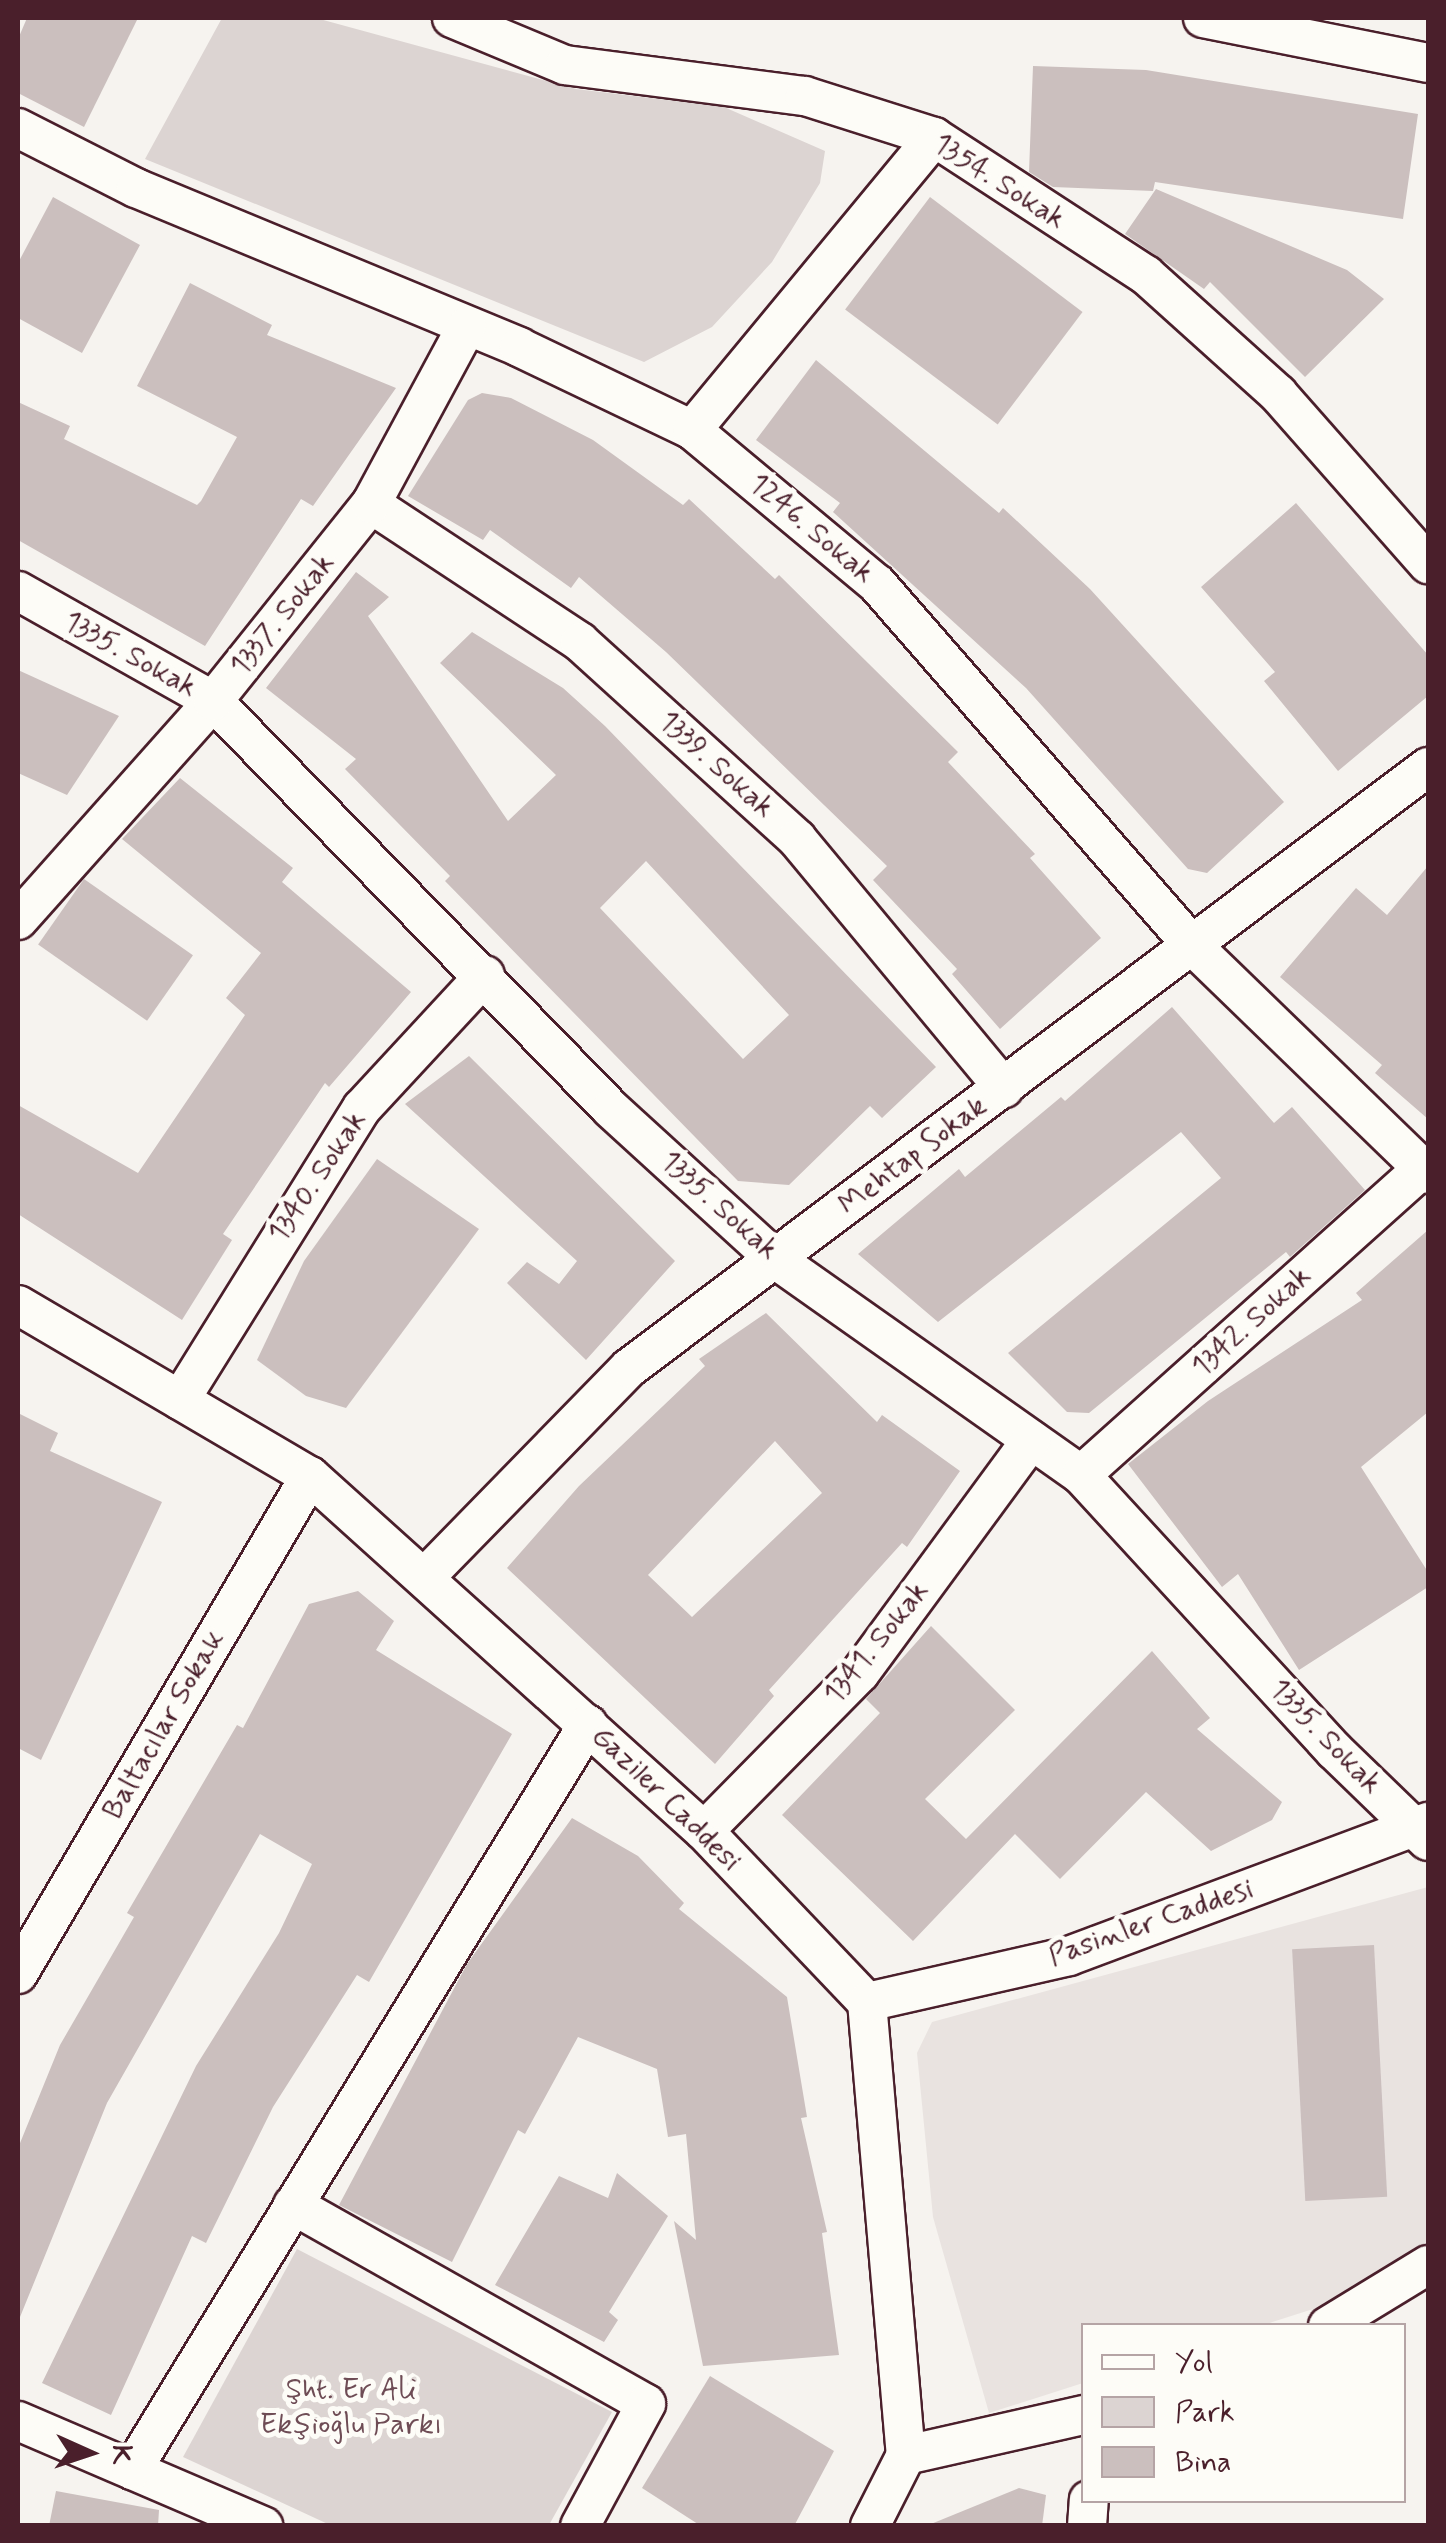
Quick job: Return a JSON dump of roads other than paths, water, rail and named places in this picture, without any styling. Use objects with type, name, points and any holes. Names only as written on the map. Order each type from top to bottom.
[{"type":"street","name":"1354. Sokak","points":[[452,18],[566,65],[806,96],[934,136],[1146,276],[1278,394],[1428,564]]},
{"type":"street","points":[[1203,18],[1428,62]]},
{"type":"street","name":"1246. Sokak","points":[[18,128],[136,188],[468,326],[692,430],[877,584],[1194,946],[1426,1171]]},
{"type":"street","points":[[692,430],[934,136]]},
{"type":"street","name":"1337. Sokak","points":[[18,920],[213,701],[371,504],[468,326]]},
{"type":"street","name":"1339. Sokak","points":[[371,504],[580,642],[797,839],[1004,1088]]},
{"type":"street","name":"1335. Sokak","points":[[18,592],[213,701],[485,975],[612,1110],[775,1259],[1081,1475],[1334,1751],[1424,1830]]},
{"type":"street","name":"Mehtap Sokak","points":[[424,1577],[629,1368],[1428,767]]},
{"type":"street","name":"1340. Sokak","points":[[180,1400],[362,1108],[485,975]]},
{"type":"street","name":"1342. Sokak","points":[[1081,1475],[1426,1171]]},
{"type":"street","name":"Gaziler Caddesi","points":[[18,1306],[310,1476],[704,1831],[866,2002]]},
{"type":"street","name":"1341. Sokak","points":[[704,1831],[860,1673],[1031,1440]]},
{"type":"street","name":"Baltacılar Sokak","points":[[18,1974],[310,1476]]},
{"type":"street","points":[[132,2470],[588,1724]]},
{"type":"street","name":"Pasinler Caddesi","points":[[866,2002],[1069,1956],[1424,1830]]},
{"type":"street","points":[[866,2002],[906,2455],[870,2526]]},
{"type":"street","points":[[294,2206],[646,2404],[580,2526]]},
{"type":"street","points":[[1333,2323],[1428,2265]]},
{"type":"street","points":[[906,2455],[1081,2415]]},
{"type":"street","points":[[18,2421],[244,2521]]},
{"type":"park label","name":"Şht. Er Ali Ekşioğlu Parkı","points":[[351,2407]]}]
